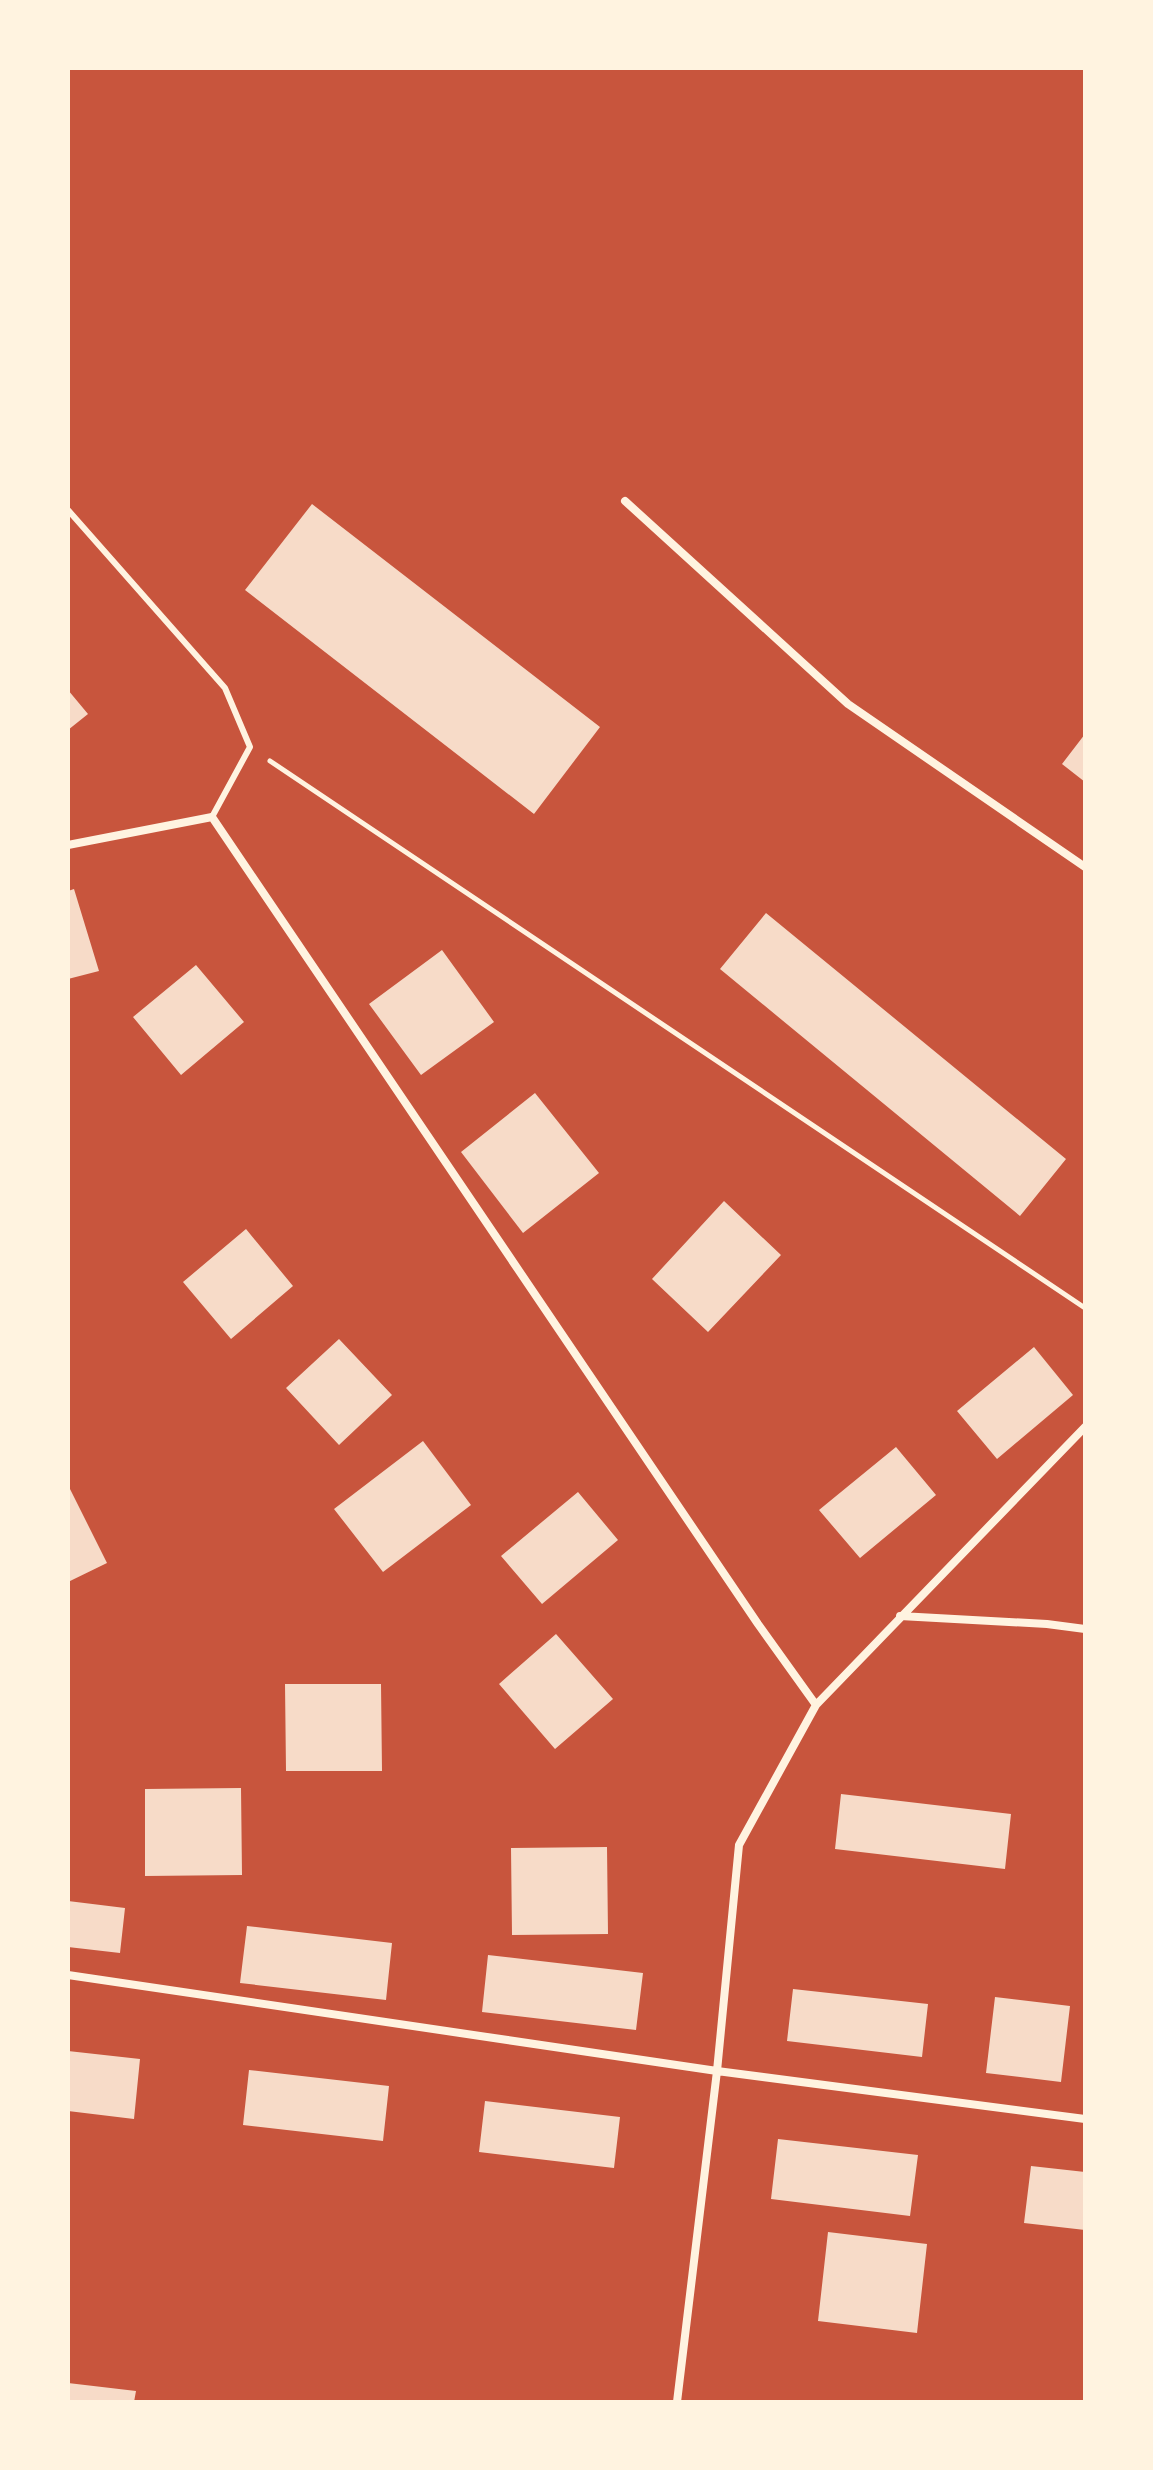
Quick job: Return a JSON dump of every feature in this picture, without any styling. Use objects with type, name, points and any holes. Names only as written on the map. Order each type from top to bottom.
[{"type":"street","points":[[625,501],[848,704],[1085,867]]},
{"type":"street","points":[[68,845],[212,817],[758,1624],[816,1705]]},
{"type":"street","points":[[677,2402],[717,2071],[739,1845],[816,1705],[1085,1427]]},
{"type":"street","points":[[900,1616],[1085,1629]]},
{"type":"street","points":[[68,1975],[717,2071],[1085,2119]]},
{"type":"lane","points":[[68,510],[225,688],[250,747],[212,817]]},
{"type":"path","points":[[250,747],[1085,1308]]},
{"type":"building","points":[[312,504],[600,727],[534,814],[245,590]]},
{"type":"building","points":[[68,690],[88,714],[68,730]]},
{"type":"building","points":[[1085,734],[1085,782],[1062,764]]},
{"type":"building","points":[[74,889],[99,971],[68,979],[68,891]]},
{"type":"building","points":[[766,913],[1066,1159],[1020,1216],[720,969]]},
{"type":"building","points":[[442,950],[494,1022],[421,1075],[369,1004]]},
{"type":"building","points":[[196,965],[244,1022],[181,1075],[133,1017]]},
{"type":"building","points":[[535,1093],[599,1173],[523,1233],[461,1152]]},
{"type":"building","points":[[724,1201],[781,1255],[708,1332],[652,1279]]},
{"type":"building","points":[[246,1229],[293,1286],[231,1339],[183,1282]]},
{"type":"building","points":[[339,1339],[392,1395],[339,1445],[286,1388]]},
{"type":"building","points":[[1034,1347],[1073,1395],[997,1459],[957,1411]]},
{"type":"building","points":[[423,1441],[471,1505],[383,1572],[334,1509]]},
{"type":"building","points":[[896,1447],[936,1495],[860,1558],[819,1510]]},
{"type":"building","points":[[68,1485],[107,1563],[68,1582]]},
{"type":"building","points":[[578,1492],[618,1540],[542,1604],[501,1556]]},
{"type":"building","points":[[556,1634],[613,1699],[555,1749],[499,1684]]},
{"type":"building","points":[[285,1684],[381,1684],[382,1771],[286,1771]]},
{"type":"building","points":[[241,1788],[242,1875],[145,1876],[145,1789]]},
{"type":"building","points":[[841,1794],[1011,1814],[1005,1869],[835,1849]]},
{"type":"building","points":[[607,1847],[608,1934],[512,1935],[511,1848]]},
{"type":"building","points":[[68,1901],[125,1908],[120,1953],[68,1947]]},
{"type":"building","points":[[247,1926],[392,1943],[386,2000],[240,1983]]},
{"type":"building","points":[[488,1955],[643,1973],[636,2030],[482,2012]]},
{"type":"building","points":[[793,1989],[928,2004],[922,2057],[787,2041]]},
{"type":"building","points":[[995,1997],[1070,2006],[1061,2082],[986,2073]]},
{"type":"building","points":[[68,2051],[140,2059],[134,2119],[68,2111]]},
{"type":"building","points":[[249,2070],[389,2086],[383,2141],[243,2125]]},
{"type":"building","points":[[485,2101],[620,2117],[614,2168],[479,2152]]},
{"type":"building","points":[[778,2139],[918,2155],[910,2216],[771,2199]]},
{"type":"building","points":[[1031,2166],[1085,2172],[1085,2230],[1024,2223]]},
{"type":"building","points":[[828,2232],[927,2244],[917,2333],[818,2321]]},
{"type":"building","points":[[68,2383],[136,2391],[134,2402],[68,2402]]}]
